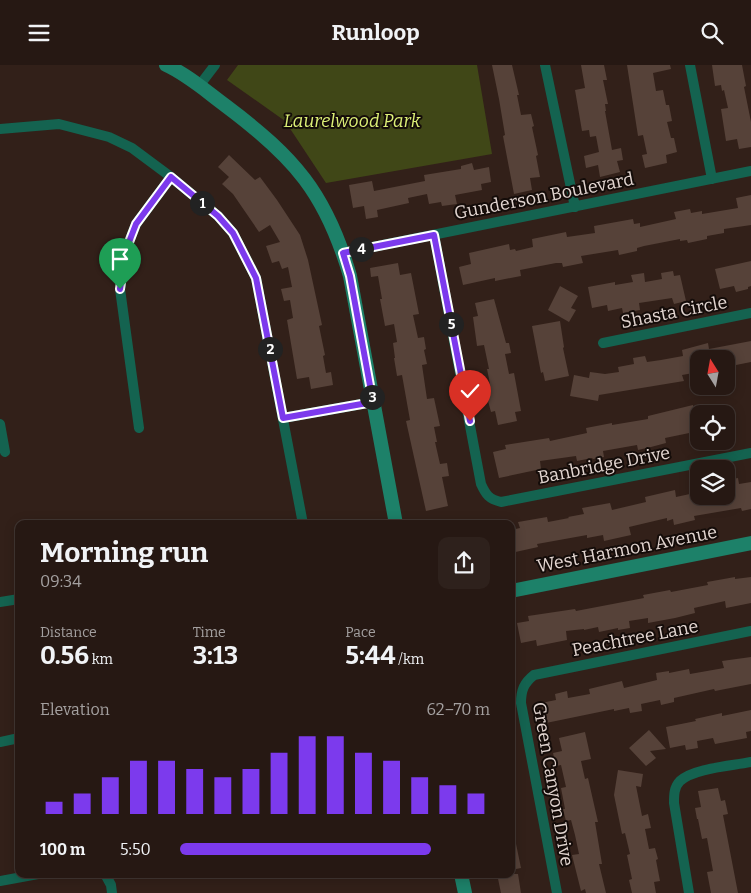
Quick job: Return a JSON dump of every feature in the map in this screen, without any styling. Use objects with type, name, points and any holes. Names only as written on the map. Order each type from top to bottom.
[{"type":"street","points":[[166,65],[177,70],[200,86],[260,132],[290,160],[312,188],[329,218],[350,276],[395,520]]},
{"type":"street","points":[[200,86],[215,65]]},
{"type":"street","points":[[545,65],[575,207]]},
{"type":"street","points":[[690,65],[712,179]]},
{"type":"street","points":[[0,129],[59,124],[109,137],[132,148],[171,177],[218,216],[233,233],[256,278],[302,520]]},
{"type":"street","name":"Gunderson Boulevard","points":[[343,253],[751,171]]},
{"type":"street","points":[[139,428],[120,289],[126,250],[136,224],[171,177]]},
{"type":"street","name":"Banbridge Drive","points":[[434,235],[481,484],[486,494],[492,499],[501,502],[751,453]]},
{"type":"street","name":"Shasta Circle","points":[[603,343],[751,313]]},
{"type":"street","points":[[283,418],[373,402]]},
{"type":"street","points":[[0,424],[5,453]]},
{"type":"street","name":"West Harmon Avenue","points":[[515,590],[751,543]]},
{"type":"street","points":[[0,602],[15,600]]},
{"type":"street","name":"Peachtree Lane","points":[[527,681],[534,675],[751,631]]},
{"type":"street","name":"Green Canyon Drive","points":[[527,681],[521,691],[520,703],[557,893]]},
{"type":"street","points":[[0,742],[15,739]]},
{"type":"street","points":[[689,893],[674,803],[674,792],[679,782],[693,774],[751,762]]},
{"type":"street","points":[[0,881],[16,878]]},
{"type":"street","points":[[107,878],[112,893]]},
{"type":"street","points":[[462,878],[465,893]]},
{"type":"green space","name":"Laurelwood Park","points":[[238,65],[477,65],[492,154],[326,183],[285,121],[227,80]]},
{"type":"building","points":[[492,65],[512,65],[519,95],[517,95],[521,115],[531,114],[540,177],[530,178],[532,190],[514,194]]},
{"type":"building","points":[[581,65],[604,65],[607,80],[603,80],[608,104],[605,104],[605,111],[612,150],[621,148],[623,160],[617,161],[620,172],[600,177],[598,165],[586,168],[584,156],[599,152],[596,136],[590,137],[589,130],[582,131],[575,90],[585,88]]},
{"type":"building","points":[[627,65],[670,65],[671,69],[653,73],[656,91],[663,90],[666,105],[669,105],[672,121],[667,122],[671,138],[674,138],[677,152],[666,155],[667,163],[645,168],[642,155],[647,154],[643,135],[638,136]]},
{"type":"building","points":[[712,65],[742,65],[751,122],[751,147],[739,149],[737,139],[726,141],[721,109],[728,108],[724,90],[722,91],[721,85],[715,86]]},
{"type":"building","points":[[229,155],[255,180],[260,177],[300,235],[308,260],[322,325],[319,326],[325,355],[323,356],[326,373],[331,372],[333,385],[311,389],[309,377],[297,379],[287,320],[293,318],[290,300],[284,301],[281,289],[292,287],[288,267],[282,269],[279,261],[272,263],[266,246],[280,242],[270,225],[259,232],[233,194],[222,184],[229,177],[218,167]]},
{"type":"building","points":[[472,163],[474,170],[489,167],[491,182],[481,184],[482,190],[455,195],[457,204],[442,206],[441,202],[429,204],[427,194],[408,198],[409,203],[377,210],[378,217],[366,219],[364,206],[353,208],[349,185],[372,181],[374,191],[425,181],[424,175],[461,169],[461,166]]},
{"type":"building","points":[[751,195],[751,225],[724,229],[724,233],[707,236],[707,239],[688,243],[687,240],[680,241],[680,239],[644,246],[637,248],[637,251],[619,255],[618,250],[581,256],[583,263],[563,267],[562,263],[556,263],[520,270],[521,276],[495,281],[495,278],[463,285],[459,267],[471,264],[469,253],[509,244],[510,250],[515,249],[516,251],[533,247],[532,239],[566,232],[567,237],[595,233],[594,226],[633,219],[634,224],[640,223],[640,227],[676,219],[674,212],[690,209],[691,213],[702,211],[702,214],[738,208],[736,198]]},
{"type":"building","points":[[751,261],[751,286],[748,289],[736,292],[734,286],[720,289],[715,269]]},
{"type":"building","points":[[398,263],[400,275],[411,273],[419,314],[413,315],[418,338],[424,337],[426,349],[424,350],[427,364],[422,365],[427,399],[434,398],[440,426],[434,427],[437,442],[435,442],[440,464],[447,463],[449,476],[442,477],[448,506],[426,511],[406,421],[410,420],[402,375],[397,376],[393,343],[397,342],[394,324],[385,326],[378,276],[371,277],[370,268]]},
{"type":"building","points":[[673,271],[674,276],[680,275],[686,301],[674,304],[672,298],[639,303],[640,310],[623,313],[622,308],[608,311],[607,305],[592,308],[588,287],[615,282],[615,285],[633,282],[631,275],[644,273],[645,282],[662,279],[661,273]]},
{"type":"building","points":[[560,286],[578,296],[571,308],[576,310],[569,322],[548,310]]},
{"type":"building","points":[[494,299],[506,343],[509,343],[511,353],[505,354],[509,374],[514,373],[521,411],[515,412],[517,421],[498,425],[495,411],[491,412],[484,386],[490,384],[487,369],[489,369],[484,345],[477,346],[473,317],[478,316],[475,303]]},
{"type":"building","points":[[560,321],[569,376],[545,381],[543,372],[541,373],[532,326]]},
{"type":"building","points":[[751,341],[751,362],[735,365],[735,350],[690,350],[690,374],[682,375],[684,381],[599,395],[598,401],[570,396],[574,375],[589,378],[590,372],[605,374],[619,372],[618,367],[634,364],[633,358],[645,356],[647,362],[683,356],[682,350],[708,343],[709,349]]},
{"type":"building","points":[[690,406],[690,433],[665,438],[666,443],[638,450],[637,445],[603,451],[604,457],[577,461],[576,456],[540,461],[541,469],[499,478],[493,452],[506,449],[505,445],[549,438],[550,441],[587,433],[586,428],[648,419],[648,416]]},
{"type":"building","points":[[735,478],[738,478],[739,484],[751,482],[751,509],[742,511],[741,508],[694,516],[695,520],[674,525],[673,519],[667,521],[667,518],[629,527],[631,535],[604,541],[603,535],[587,538],[587,535],[537,544],[538,547],[515,552],[515,529],[520,528],[518,522],[547,517],[548,522],[569,518],[584,514],[582,508],[610,503],[612,510],[646,502],[645,497],[675,490],[676,497],[690,494],[690,505],[735,505]]},
{"type":"building","points":[[735,577],[735,579],[751,577],[751,603],[726,608],[725,601],[694,608],[695,613],[675,618],[648,623],[648,618],[629,621],[630,628],[618,630],[618,628],[599,632],[598,627],[566,631],[567,640],[537,646],[536,640],[521,643],[517,623],[529,621],[528,616],[575,609],[576,611],[644,598],[643,595],[708,585],[707,582]]},
{"type":"building","points":[[751,657],[751,684],[715,691],[714,689],[674,698],[674,702],[661,705],[660,700],[641,704],[642,711],[630,713],[629,708],[614,711],[614,709],[546,723],[541,703],[556,700],[555,694],[567,691],[568,698],[590,694],[589,689],[622,681],[624,688],[657,680],[656,673],[669,671],[669,673],[689,669],[690,674],[724,668],[722,661]]},
{"type":"building","points":[[751,710],[751,731],[746,732],[747,738],[715,744],[713,738],[697,741],[698,748],[686,750],[685,745],[670,748],[666,727],[722,713],[722,716]]},
{"type":"building","points":[[649,730],[666,749],[650,751],[656,758],[646,766],[629,748]]},
{"type":"building","points":[[585,732],[591,759],[581,761],[585,779],[588,778],[598,822],[595,822],[602,864],[599,864],[606,893],[586,893],[585,889],[581,891],[572,855],[579,854],[575,835],[571,820],[566,821],[563,809],[565,809],[561,788],[566,787],[561,765],[556,766],[553,753],[562,751],[559,738]]},
{"type":"building","points":[[618,770],[643,774],[641,787],[636,786],[642,816],[648,814],[651,828],[645,829],[649,849],[655,848],[658,859],[656,860],[660,881],[654,882],[656,893],[632,893],[629,880],[632,879],[627,855],[630,854],[625,833],[622,834],[614,795]]},
{"type":"building","points":[[718,788],[721,801],[725,800],[728,814],[723,815],[738,893],[711,893],[707,872],[713,871],[707,838],[702,839],[695,808],[701,807],[698,791]]},
{"type":"building","points":[[515,839],[521,868],[515,869]]},
{"type":"building","points":[[515,874],[518,874],[521,893],[501,893],[498,878],[515,878]]},
{"type":"route","points":[[120,289],[126,250],[136,224],[171,177],[218,216],[233,233],[256,278],[283,418],[373,402],[350,276],[343,253],[434,235],[470,421]]}]
